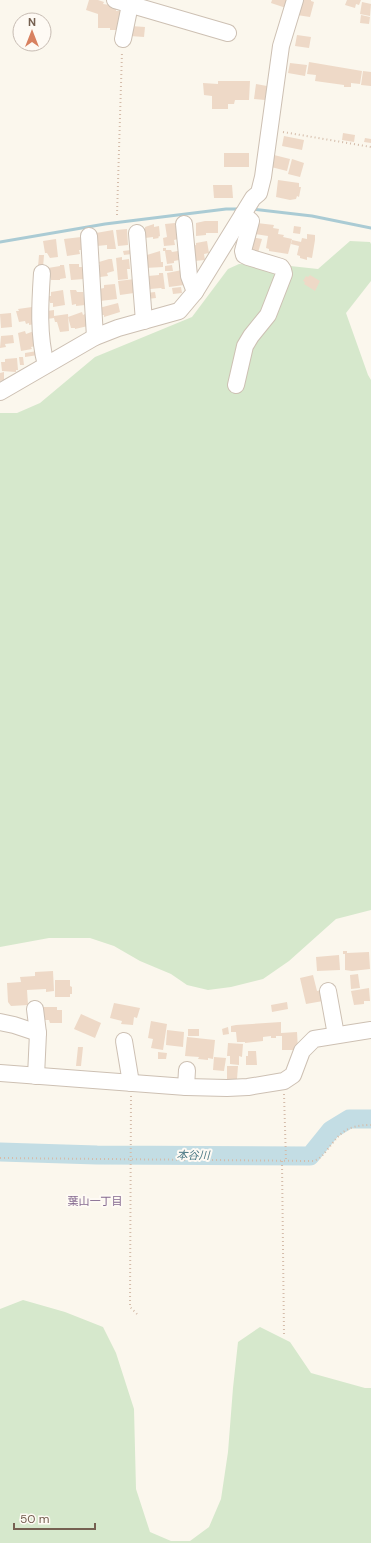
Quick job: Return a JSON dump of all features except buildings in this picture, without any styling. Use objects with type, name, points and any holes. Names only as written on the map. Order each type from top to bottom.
[{"type":"street","points":[[115,0],[131,2],[228,33]]},
{"type":"street","points":[[0,392],[95,337],[118,328],[179,311],[195,292],[253,198],[259,193],[263,177],[281,46],[295,0]]},
{"type":"street","points":[[122,39],[131,2]]},
{"type":"street","points":[[236,385],[245,346],[268,315],[284,274],[281,267],[244,255],[243,251],[251,221],[243,214]]},
{"type":"street","points":[[184,224],[189,276],[195,292]]},
{"type":"street","points":[[137,233],[144,321]]},
{"type":"street","points":[[89,236],[95,337]]},
{"type":"street","points":[[42,272],[40,318],[46,365]]},
{"type":"street","points":[[328,991],[336,1035]]},
{"type":"street","points":[[35,1009],[38,1033],[36,1076]]},
{"type":"street","points":[[0,1022],[38,1033]]},
{"type":"street","points":[[0,1073],[186,1087],[248,1087],[284,1081],[292,1075],[302,1051],[314,1039],[371,1030]]},
{"type":"street","points":[[124,1041],[131,1083]]},
{"type":"street","points":[[186,1087],[187,1070]]},
{"type":"path","points":[[117,215],[122,39]]},
{"type":"path","points":[[270,130],[371,147]]},
{"type":"path","points":[[284,1081],[286,1160]]},
{"type":"path","points":[[131,1083],[130,1307],[139,1316]]},
{"type":"path","points":[[0,1158],[131,1158],[313,1161],[321,1158],[340,1133],[353,1126],[371,1125]]},
{"type":"path","points":[[282,1161],[284,1335]]},
{"type":"green space","points":[[350,241],[370,242],[371,244],[371,281],[346,313],[371,380],[371,910],[336,919],[289,961],[263,979],[231,987],[208,990],[187,985],[171,974],[140,961],[114,946],[90,938],[49,938],[0,947],[0,413],[17,413],[40,403],[95,357],[192,317],[228,269],[239,264],[281,265],[318,269]]},
{"type":"green space","points":[[23,1300],[65,1312],[103,1327],[116,1353],[134,1409],[136,1489],[150,1532],[171,1541],[190,1541],[209,1527],[221,1499],[228,1452],[238,1342],[260,1327],[290,1342],[311,1373],[365,1388],[371,1388],[371,1543],[0,1543],[0,1309]]},
{"type":"waterway","points":[[0,242],[105,224],[226,209],[240,209]]},
{"type":"waterway","points":[[251,209],[312,216],[371,228]]},
{"type":"waterway","name":"本谷川","points":[[0,1152],[97,1155],[310,1156],[331,1130],[349,1119],[371,1119]]},
{"type":"district","name":"葉山一丁目","points":[[95,1201]]}]
